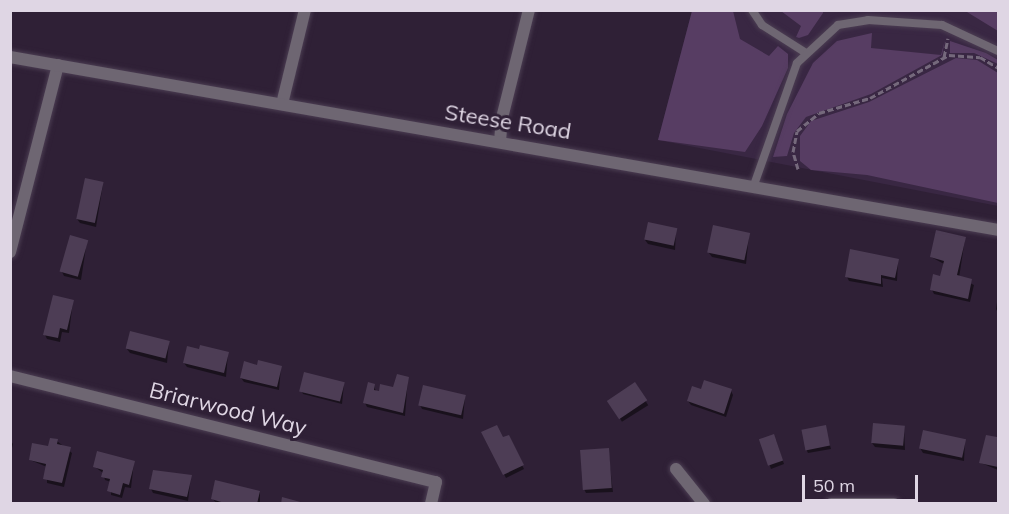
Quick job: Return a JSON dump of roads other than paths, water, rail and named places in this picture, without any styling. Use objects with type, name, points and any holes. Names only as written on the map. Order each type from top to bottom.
[{"type":"street","points":[[282,104],[305,10]]},
{"type":"street","points":[[500,141],[502,118],[528,10]]},
{"type":"street","name":"Steese Road","points":[[10,57],[754,185],[999,230]]},
{"type":"street","points":[[10,252],[57,65]]},
{"type":"street","name":"Briarwood Way","points":[[10,376],[436,482],[431,504]]},
{"type":"street","points":[[676,469],[704,504]]},
{"type":"street","points":[[831,504],[894,504]]},
{"type":"lane","points":[[752,10],[762,25],[806,53]]},
{"type":"lane","points":[[754,185],[797,63],[838,25],[868,20],[949,28],[999,51]]}]
